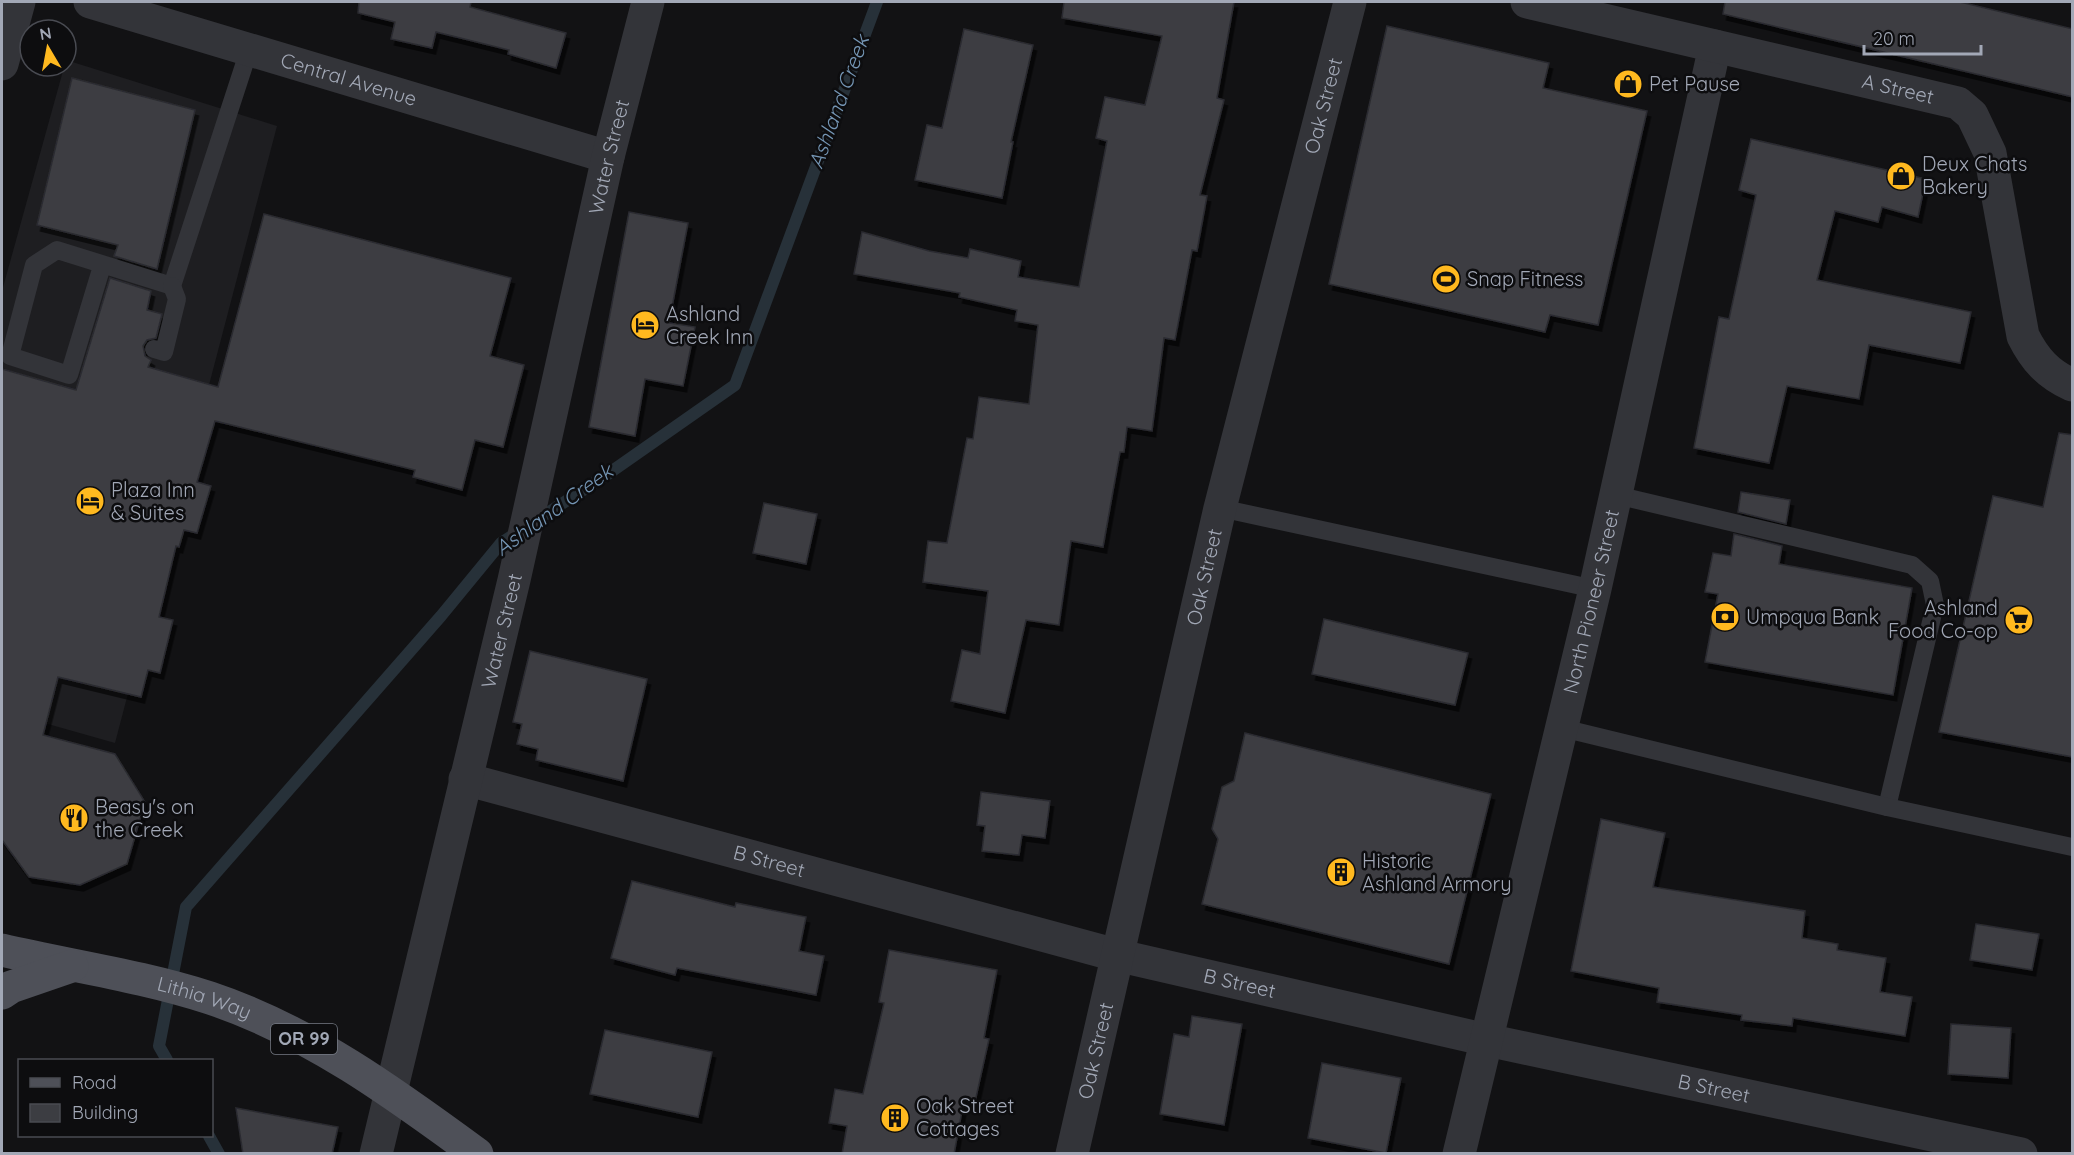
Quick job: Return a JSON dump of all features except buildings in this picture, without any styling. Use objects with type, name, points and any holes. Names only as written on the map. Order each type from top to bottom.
[{"type":"main road","name":"Lithia Way","points":[[2,950],[108,972],[211,999],[280,1026],[406,1101],[477,1154]]},
{"type":"main road","points":[[2,993],[11,987],[72,966]]},
{"type":"street","points":[[2,64],[19,2]]},
{"type":"street","name":"Central Avenue","points":[[90,2],[608,157]]},
{"type":"street","name":"Water Street","points":[[376,1154],[514,580],[608,157],[648,2]]},
{"type":"street","name":"Oak Street","points":[[1072,1154],[1220,508],[1350,2]]},
{"type":"street","name":"A Street","points":[[1527,2],[1938,96],[1958,103],[1972,116],[1990,153],[2023,336],[2033,356],[2052,376],[2073,384]]},
{"type":"street","name":"North Pioneer Street","points":[[1459,1154],[1595,589],[1715,45]]},
{"type":"street","name":"B Street","points":[[465,779],[1116,955],[1487,1040],[2021,1154]]},
{"type":"lane","points":[[154,349],[164,352],[177,299],[172,286],[249,50]]},
{"type":"lane","points":[[102,266],[87,332],[69,375],[10,356],[34,265],[57,250],[102,266],[172,286]]},
{"type":"lane","points":[[1616,495],[1912,565],[1930,581],[1935,605],[1887,807]]},
{"type":"lane","points":[[1220,508],[1595,589]]},
{"type":"lane","points":[[1562,728],[1887,807],[2073,847]]},
{"type":"shaded area","name":"Plaza Inn & Suites","points":[[78,64],[277,126],[115,743],[2,711],[2,291],[61,78],[78,78]]},
{"type":"waterway","name":"Ashland Creek","points":[[166,1059],[159,1046],[186,907],[441,616],[501,543],[605,476],[735,385],[877,2]]},
{"type":"waterway","name":"Ashland Creek","points":[[210,1137],[219,1154]]},
{"type":"place","name":"Pet Pause","points":[[1628,84]]},
{"type":"place","name":"Deux Chats Bakery","points":[[1901,176]]},
{"type":"place","name":"Snap Fitness","points":[[1446,279]]},
{"type":"place","name":"Ashland Creek Inn","points":[[645,325]]},
{"type":"place","name":"Plaza Inn & Suites","points":[[90,501]]},
{"type":"place","name":"Umpqua Bank","points":[[1725,617]]},
{"type":"place","name":"Ashland Food Co-op","points":[[2019,620]]},
{"type":"place","name":"Beasy's on the Creek","points":[[74,818]]},
{"type":"place","name":"Historic Ashland Armory","points":[[1341,872]]},
{"type":"place","name":"Oak Street Cottages","points":[[895,1118]]}]
